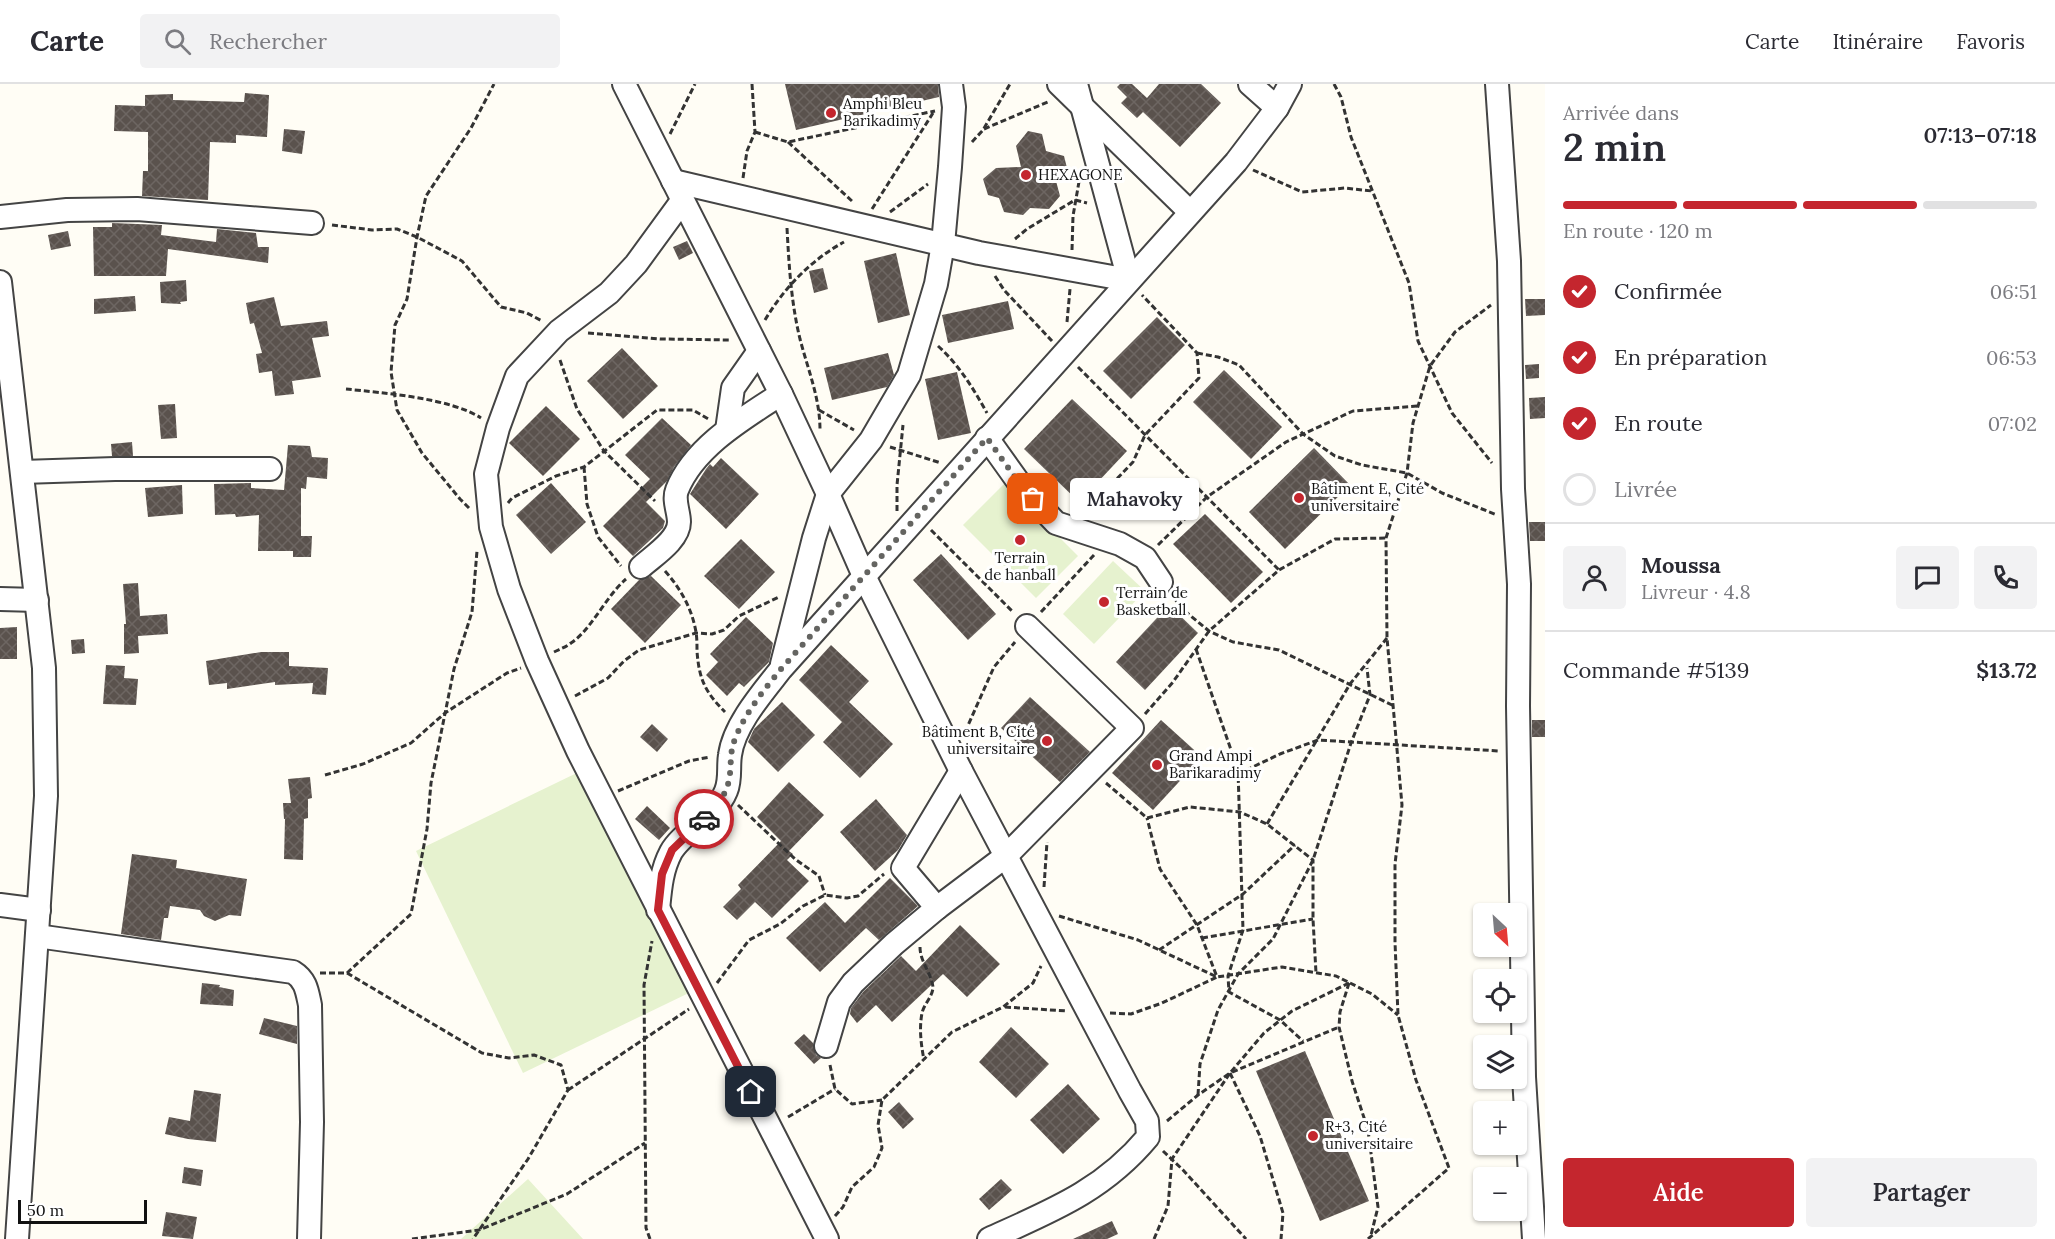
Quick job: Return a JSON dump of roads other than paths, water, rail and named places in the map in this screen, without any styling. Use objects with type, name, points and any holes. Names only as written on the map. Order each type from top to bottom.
[{"type":"street","points":[[624,84],[781,394],[864,576],[962,771],[1147,1121],[1148,1137],[1133,1155],[1106,1179],[1066,1205],[989,1239]]},
{"type":"street","points":[[781,669],[814,538],[828,494],[871,440],[909,375],[936,284],[943,244],[950,167],[944,109],[951,84]]},
{"type":"street","points":[[1250,84],[1277,108]]},
{"type":"street","points":[[658,910],[662,874],[672,850],[713,810],[725,793],[729,779],[730,754],[740,729],[756,702],[781,669],[1236,162],[1277,108],[1290,84]]},
{"type":"street","points":[[1497,84],[1510,291],[1515,522],[1519,584],[1518,752],[1524,1077],[1534,1239]]},
{"type":"street","points":[[1071,92],[1190,212]]},
{"type":"street","points":[[1071,92],[1129,280]]},
{"type":"street","points":[[677,191],[740,197],[786,208],[869,221],[943,244],[1129,280]]},
{"type":"street","points":[[677,191],[636,264],[609,293],[559,331],[518,376],[498,428],[486,474],[491,527],[509,589],[557,706],[658,910],[825,1235]]},
{"type":"street","points":[[0,217],[67,210],[137,209],[312,223]]},
{"type":"street","points":[[0,282],[44,668],[46,731],[46,796],[17,1239]]},
{"type":"street","points":[[727,430],[734,388],[756,346]]},
{"type":"street","points":[[641,567],[674,536],[679,524],[676,493],[686,474],[712,443],[727,430],[781,394]]},
{"type":"street","points":[[992,433],[1022,487],[1056,523],[1120,544],[1145,558],[1161,582]]},
{"type":"street","points":[[22,472],[270,469]]},
{"type":"street","points":[[0,599],[37,600]]},
{"type":"street","points":[[826,1046],[838,1002],[853,983],[929,914],[1006,856],[1132,728],[1027,626]]},
{"type":"street","points":[[929,914],[903,868],[962,771]]},
{"type":"street","points":[[0,905],[39,910]]},
{"type":"street","points":[[37,936],[293,972],[300,976],[307,987],[310,1005],[312,1122],[309,1239]]},
{"type":"place","name":"Amphi Bleu Barikadimy","points":[[831,113]]},
{"type":"place","name":"HEXAGONE","points":[[1026,175]]},
{"type":"place","name":"Bâtiment E, Cité universitaire","points":[[1299,498]]},
{"type":"place","name":"Mahavoky","points":[[1033,499]]},
{"type":"place","name":"Terrain de hanball","points":[[1020,540]]},
{"type":"place","name":"Terrain de Basketball","points":[[1104,602]]},
{"type":"place","name":"Bâtiment B, Cité universitaire","points":[[1047,741]]},
{"type":"place","name":"Grand Ampi Barikaradimy","points":[[1157,765]]},
{"type":"place","name":"R+3, Cité universitaire","points":[[1313,1136]]}]
